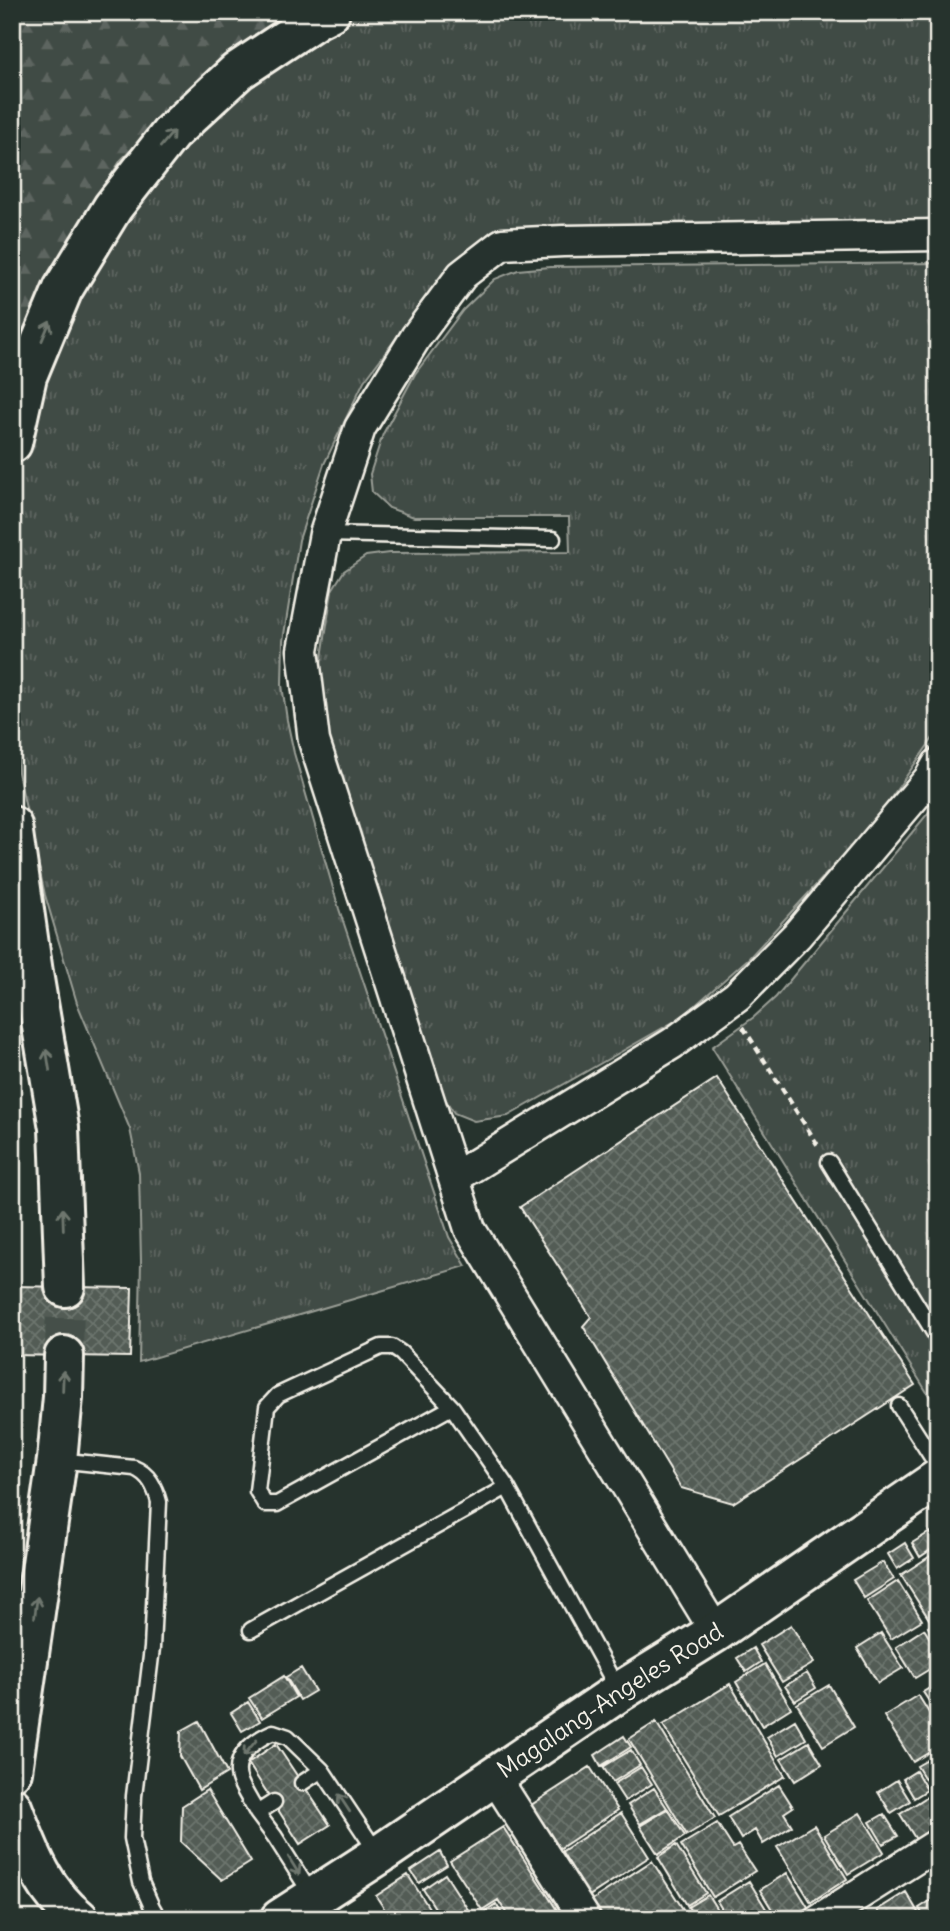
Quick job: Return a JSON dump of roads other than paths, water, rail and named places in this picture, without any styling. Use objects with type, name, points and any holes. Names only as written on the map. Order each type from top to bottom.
[{"type":"main road","points":[[12,443],[27,376],[63,289],[113,207],[171,133],[238,71],[330,12]]},
{"type":"main road","points":[[12,826],[59,1128],[65,1287]]},
{"type":"main road","points":[[12,1771],[57,1460],[64,1356]]},
{"type":"main road","name":"Magalang-Angeles Road","points":[[280,1919],[619,1692],[716,1632],[938,1479]]},
{"type":"main road","points":[[12,1807],[39,1873],[79,1919]]},
{"type":"street","points":[[716,1632],[470,1229],[314,741],[303,650],[326,534],[360,428],[416,337],[462,275],[502,244],[563,240],[938,235]]},
{"type":"street","points":[[454,1178],[673,1043],[737,996],[797,935],[930,778],[938,764]]},
{"type":"street","points":[[494,1776],[585,1919]]},
{"type":"street","points":[[820,1919],[938,1844]]},
{"type":"lane","points":[[326,534],[553,539]]},
{"type":"lane","points":[[829,1162],[938,1339]]},
{"type":"lane","points":[[452,1407],[277,1504],[265,1504],[257,1491],[267,1407],[278,1395],[381,1347],[392,1347],[401,1353],[452,1407],[507,1487],[619,1692]]},
{"type":"lane","points":[[899,1405],[938,1466]]},
{"type":"lane","points":[[57,1460],[142,1471],[156,1489],[159,1502],[152,1648],[134,1796],[132,1838],[141,1882],[159,1919]]},
{"type":"lane","points":[[251,1630],[507,1487]]},
{"type":"lane","points":[[313,1897],[257,1813],[237,1774],[245,1751],[258,1738],[273,1732],[288,1737],[322,1770],[379,1855]]},
{"type":"lane","points":[[302,1783],[322,1770]]},
{"type":"lane","points":[[257,1813],[274,1801]]},
{"type":"tunnel","points":[[64,1356],[65,1287]]}]
